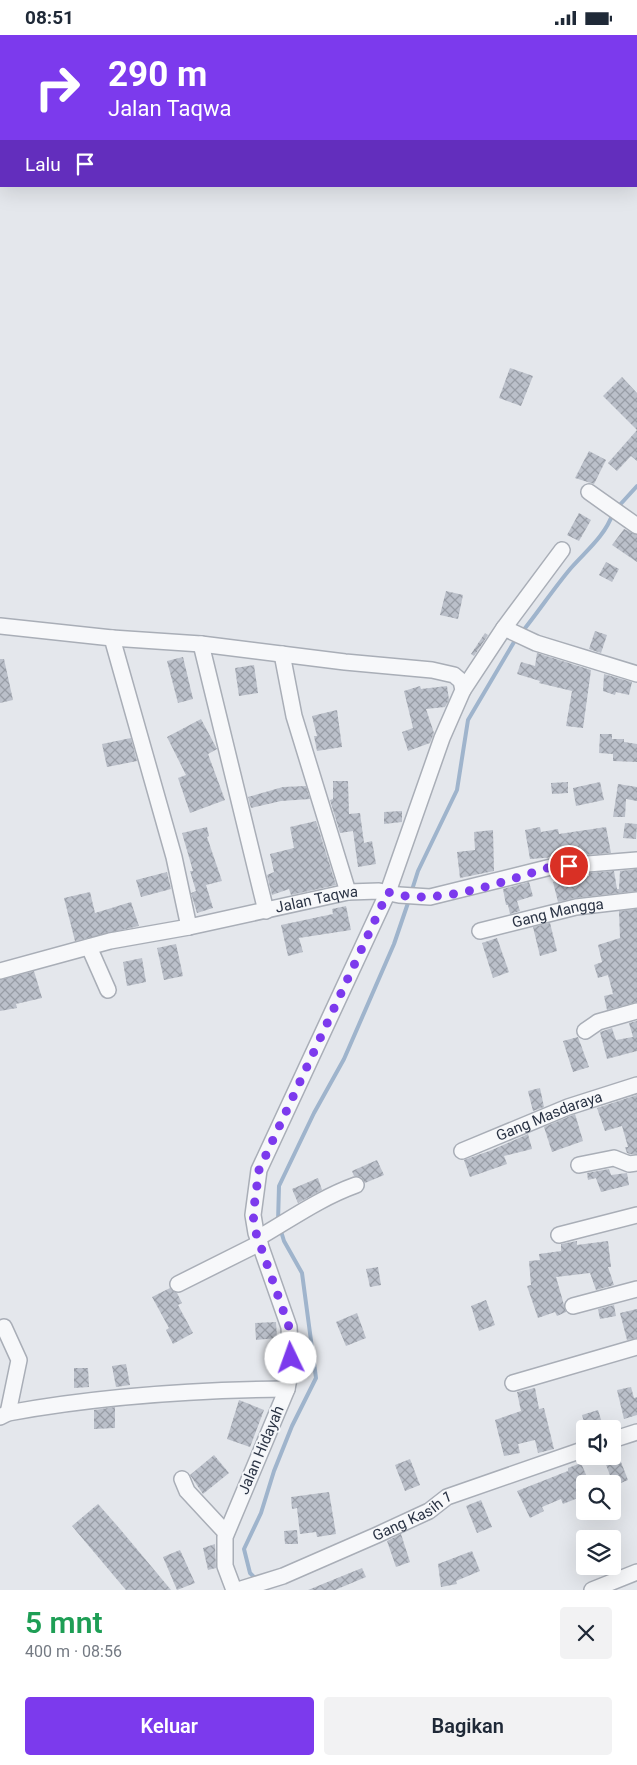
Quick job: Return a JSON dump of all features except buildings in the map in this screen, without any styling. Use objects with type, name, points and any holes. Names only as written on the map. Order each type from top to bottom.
[{"type":"street","points":[[589,492],[632,523]]},
{"type":"street","name":"Jalan Hidayah","points":[[238,1590],[225,1566],[224,1543],[226,1533],[287,1389],[291,1368],[289,1327],[268,1234],[253,1215],[259,1170],[393,894],[442,738],[463,690],[508,631],[562,550]]},
{"type":"street","points":[[0,626],[112,638],[201,644],[432,669],[454,675],[461,681],[463,690]]},
{"type":"street","points":[[508,631],[536,643],[637,674]]},
{"type":"street","points":[[112,638],[174,857],[189,927]]},
{"type":"street","points":[[201,644],[266,911]]},
{"type":"street","points":[[282,654],[302,742],[348,892]]},
{"type":"street","name":"Jalan Taqwa","points":[[0,971],[89,947],[266,911],[348,892],[419,897],[456,892],[551,867],[637,860]]},
{"type":"street","name":"Gang Mangga","points":[[480,931],[576,907],[637,900]]},
{"type":"street","points":[[89,947],[108,990]]},
{"type":"street","points":[[585,1031],[598,1022],[637,1011]]},
{"type":"street","name":"Gang Masdaraya","points":[[462,1151],[576,1104],[637,1085]]},
{"type":"street","points":[[579,1165],[614,1158],[629,1164],[637,1163]]},
{"type":"street","points":[[178,1285],[268,1234],[311,1205],[356,1185]]},
{"type":"street","points":[[559,1235],[637,1215]]},
{"type":"street","points":[[572,1306],[637,1289]]},
{"type":"street","points":[[4,1327],[19,1360],[4,1415],[73,1401],[189,1390],[287,1389]]},
{"type":"street","points":[[513,1383],[637,1347]]},
{"type":"street","points":[[621,1437],[637,1431]]},
{"type":"street","name":"Gang Kasih 1","points":[[238,1590],[283,1576],[429,1511],[447,1497],[576,1452]]},
{"type":"street","points":[[182,1479],[187,1491],[226,1533]]},
{"type":"street","points":[[592,1590],[637,1572]]},
{"type":"waterway","points":[[617,508],[637,486]]},
{"type":"waterway","points":[[522,632],[571,568],[600,536],[613,513]]},
{"type":"waterway","points":[[411,893],[418,871],[457,790],[468,720],[517,637]]},
{"type":"waterway","points":[[278,1222],[279,1186],[314,1113],[344,1059],[394,944],[409,900]]},
{"type":"waterway","points":[[256,1579],[250,1573],[244,1549],[261,1513],[274,1471],[292,1426],[316,1378],[302,1273],[284,1241],[280,1228]]},
{"type":"route","points":[[291,1358],[289,1327],[256,1233],[253,1215],[259,1170],[388,892],[399,895],[430,897],[514,878],[551,867],[569,866]]}]
